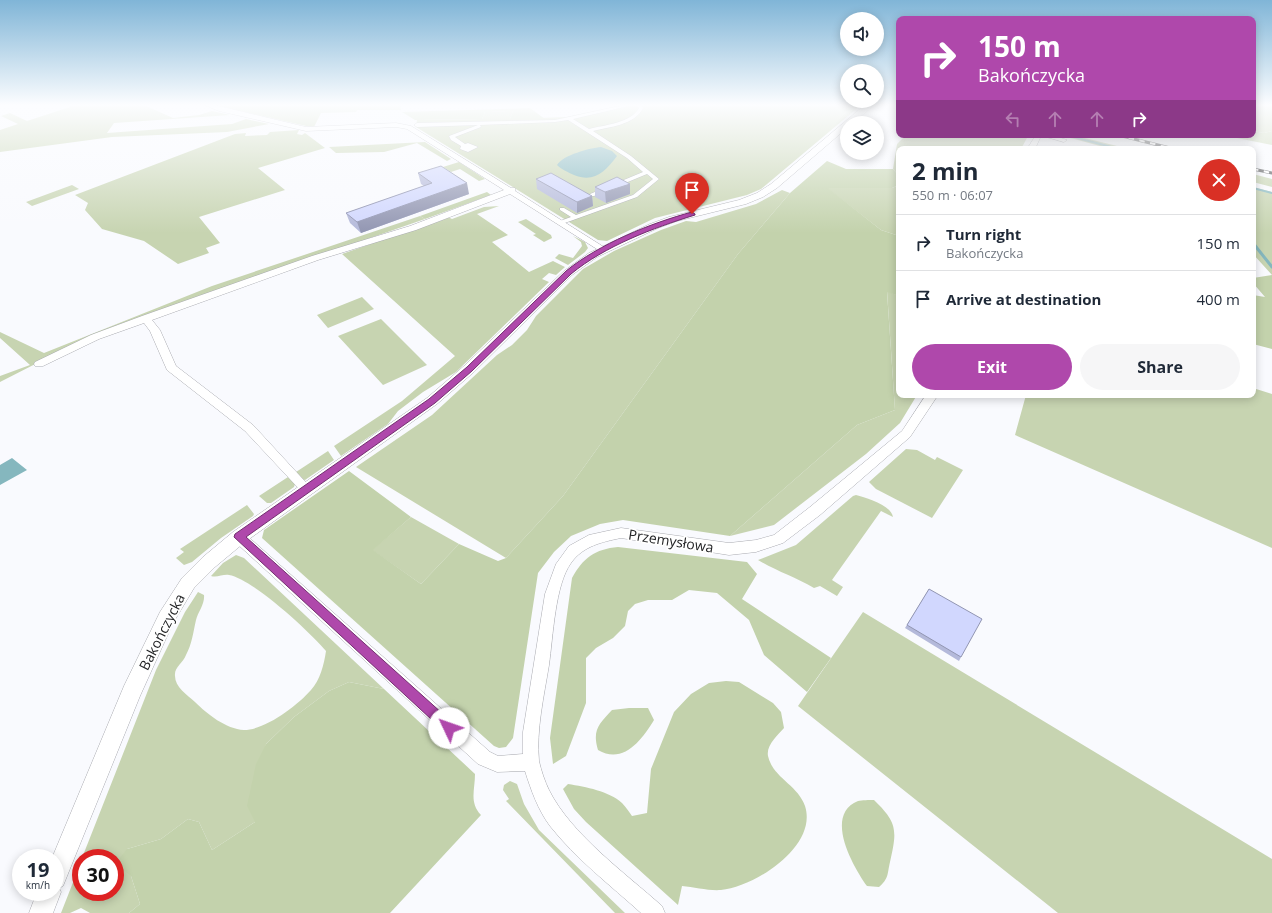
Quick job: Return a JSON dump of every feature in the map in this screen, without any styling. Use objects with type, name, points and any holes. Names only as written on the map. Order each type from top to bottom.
[{"type":"street","points":[[441,148],[512,190],[603,249]]},
{"type":"street","points":[[562,222],[611,206],[635,196],[655,182],[656,179],[629,157],[614,148]]},
{"type":"street","name":"Bakończycka","points":[[64,856],[134,687],[166,618],[188,583],[209,562],[239,537],[432,401],[469,369],[572,270],[603,249],[662,223],[742,202],[760,195],[774,186],[818,148]]},
{"type":"street","points":[[592,195],[647,172]]},
{"type":"street","points":[[39,364],[94,336],[315,258],[413,228],[512,190]]},
{"type":"street","points":[[562,208],[575,217]]},
{"type":"street","points":[[145,318],[155,330],[171,368],[249,428],[306,490]]},
{"type":"street","name":"Przemysłowa","points":[[655,913],[581,846],[556,819],[540,793],[531,762],[531,732],[556,576],[563,561],[574,550],[586,542],[604,535],[620,533],[729,549],[756,546],[778,539],[816,511],[906,434],[920,416],[930,398]]},
{"type":"street","points":[[239,537],[484,758],[497,764],[531,762]]},
{"type":"street","points":[[41,913],[46,901]]},
{"type":"green space","points":[[0,148],[33,148],[0,152]]},
{"type":"green space","points":[[199,148],[325,148],[258,168],[285,190],[199,217],[220,243],[206,248],[209,253],[178,264],[144,241],[102,229],[85,210],[88,203],[75,195]]},
{"type":"green space","points":[[330,148],[400,148],[384,152],[336,153]]},
{"type":"green space","points":[[425,148],[434,148],[451,159],[447,161]]},
{"type":"green space","points":[[449,148],[810,148],[761,189],[747,195],[655,218],[607,241],[598,240]]},
{"type":"green space","points":[[896,150],[896,172],[893,169]]},
{"type":"green space","points":[[827,161],[846,169],[893,169],[896,172],[896,186],[892,188],[828,188],[881,230],[896,235],[896,295],[887,292],[895,410],[857,425],[730,536],[623,520],[600,524],[571,536],[554,552],[538,573],[513,738],[506,747],[499,748],[494,746],[262,538],[264,530],[349,471],[411,517],[373,550],[421,584],[459,544],[498,561],[506,558],[563,496],[738,254],[790,193]]},
{"type":"green space","points":[[459,162],[485,179],[479,181],[460,169],[451,172],[443,167]]},
{"type":"green space","points":[[1256,175],[1272,179],[1272,187],[1256,183]]},
{"type":"green space","points":[[72,185],[79,189],[32,206],[26,202]]},
{"type":"green space","points":[[896,186],[896,235],[881,230],[827,188],[892,188]]},
{"type":"green space","points":[[1256,188],[1272,192],[1272,275],[1256,257]]},
{"type":"green space","points":[[782,190],[790,193],[738,254],[563,496],[506,558],[356,467],[432,415],[497,355],[512,345],[527,330],[536,316],[583,269],[614,251],[661,230],[686,221],[696,222],[756,204]]},
{"type":"green space","points":[[487,192],[491,195],[425,219],[420,216]]},
{"type":"green space","points":[[499,206],[477,214],[508,235],[492,242],[529,272],[553,261],[565,267],[556,275],[549,273],[542,279],[549,282],[456,372],[423,392],[398,411],[388,424],[341,456],[334,446],[402,401],[455,356],[342,254],[448,217],[452,219],[484,207]]},
{"type":"green space","points":[[420,216],[425,219],[96,333],[0,382],[0,376],[30,365],[0,338],[0,332],[44,353],[212,286]]},
{"type":"green space","points":[[526,219],[551,235],[552,238],[544,242],[533,235],[536,234],[518,222]]},
{"type":"green space","points":[[573,236],[585,242],[588,248],[568,265],[555,258],[559,254],[573,258],[582,246],[581,242]]},
{"type":"green space","points":[[1272,275],[1272,349],[1256,345],[1256,296],[1265,297],[1256,286],[1256,278]]},
{"type":"green space","points":[[887,291],[896,295],[896,398],[915,398],[900,423],[866,454],[774,525],[730,536],[857,425],[895,410]]},
{"type":"green space","points":[[362,297],[374,309],[328,328],[317,315]]},
{"type":"green space","points":[[381,319],[427,365],[383,385],[338,336]]},
{"type":"green space","points":[[1256,389],[1272,394],[1272,548],[1015,435],[1025,398],[1256,398]]},
{"type":"green space","points":[[906,449],[917,450],[935,460],[937,457],[963,470],[932,518],[876,489],[869,482]]},
{"type":"green space","points":[[328,451],[334,460],[305,480],[301,479],[296,472]]},
{"type":"green space","points":[[288,477],[295,484],[294,487],[271,503],[267,503],[259,496]]},
{"type":"green space","points":[[856,495],[872,500],[883,506],[888,509],[893,517],[881,511],[832,580],[843,587],[837,596],[820,586],[814,588],[758,560],[796,545]]},
{"type":"green space","points":[[247,505],[254,514],[253,516],[221,538],[192,562],[184,565],[176,558],[184,552],[180,549]]},
{"type":"green space","points":[[411,517],[459,544],[421,584],[372,550]]},
{"type":"green space","points":[[618,547],[747,562],[757,574],[742,599],[831,658],[807,692],[764,655],[749,620],[717,593],[689,590],[672,600],[648,600],[635,604],[628,611],[625,626],[613,638],[596,648],[586,658],[586,703],[566,756],[553,764],[550,738],[572,578],[585,560],[590,556],[596,552]]},
{"type":"green space","points":[[236,555],[244,558],[384,689],[349,682],[329,691],[294,717],[266,744],[255,822],[212,850],[199,822],[188,819],[161,839],[127,849],[131,876],[140,904],[129,913],[90,913],[81,908],[70,913],[61,913],[72,885],[72,901],[124,901],[124,849],[86,849],[156,670],[185,612],[198,592],[204,595],[203,602],[196,620],[190,647],[185,658],[177,668],[175,676],[177,684],[182,690],[211,716],[230,727],[237,729],[252,729],[261,726],[271,722],[298,703],[311,690],[319,677],[323,667],[326,651],[295,620],[252,586],[229,575],[216,577],[211,576],[223,563]]},
{"type":"green space","points":[[863,612],[1272,859],[1272,913],[1058,913],[798,706]]},
{"type":"green space","points":[[726,681],[739,682],[773,703],[781,712],[784,728],[771,744],[768,756],[775,770],[802,799],[805,806],[807,821],[802,836],[793,849],[781,862],[766,873],[735,887],[721,890],[682,886],[678,905],[586,822],[574,809],[563,789],[568,784],[597,790],[617,799],[632,816],[647,813],[651,769],[674,712],[691,694],[709,683]]},
{"type":"green space","points":[[349,682],[384,689],[475,774],[474,801],[477,810],[481,815],[390,913],[129,913],[140,904],[131,876],[124,870],[124,853],[127,849],[161,839],[188,819],[199,822],[212,850],[255,822],[247,806],[256,764],[266,744],[294,717],[329,691]]},
{"type":"green space","points":[[648,708],[654,720],[644,735],[631,748],[624,752],[607,754],[598,750],[596,743],[596,732],[603,719],[612,710]]},
{"type":"green space","points":[[510,781],[517,784],[524,804],[539,830],[625,913],[615,913],[506,801],[509,799],[503,790],[504,785]]},
{"type":"green space","points":[[874,800],[888,815],[894,828],[894,842],[887,876],[885,881],[879,887],[867,886],[861,878],[849,855],[844,842],[842,829],[843,818],[848,808],[858,801]]},
{"type":"water","points":[[603,148],[612,151],[617,156],[603,171],[593,177],[587,178],[574,175],[563,170],[557,165],[560,161],[571,155],[590,149]]},
{"type":"water","points":[[12,458],[27,470],[0,485],[0,465]]},
{"type":"building","points":[[441,166],[467,183],[357,222],[346,213],[432,183],[418,173]]},
{"type":"building","points":[[551,173],[592,196],[577,202],[536,179]]},
{"type":"building","points":[[617,177],[630,184],[605,192],[595,187]]},
{"type":"building","points":[[929,589],[982,619],[961,657],[907,625]]},
{"type":"waterway","points":[[1256,189],[1272,193]]},
{"type":"waterway","points":[[1256,247],[1272,267]]},
{"type":"railway","points":[[1256,170],[1272,173]]},
{"type":"route","points":[[449,728],[239,537],[393,430],[432,401],[469,369],[575,266],[603,249],[654,226],[692,214]]}]
